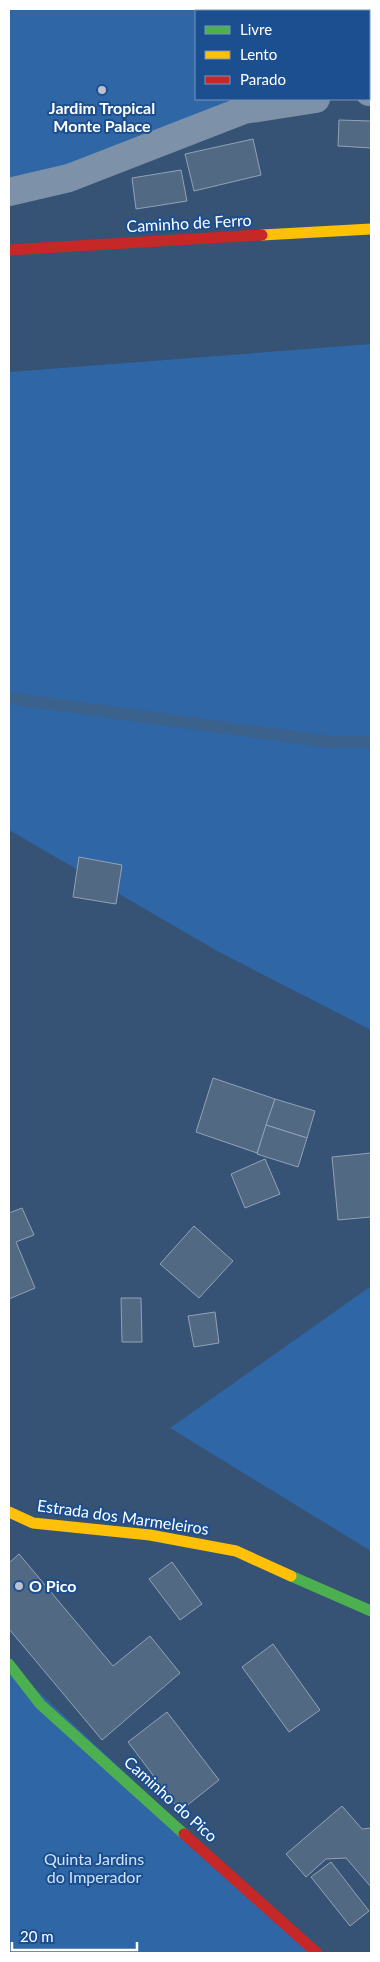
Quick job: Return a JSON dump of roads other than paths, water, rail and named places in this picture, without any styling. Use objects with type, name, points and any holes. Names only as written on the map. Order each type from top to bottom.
[{"type":"street","points":[[9,192],[69,178],[244,110],[309,100]]},
{"type":"street","name":"Caminho de Ferro","points":[[9,250],[371,229]]},
{"type":"street","name":"Estrada dos Marmeleiros","points":[[9,1512],[33,1523],[150,1535],[236,1550],[327,1593],[371,1610]]},
{"type":"street","name":"Caminho do Pico","points":[[9,1664],[40,1704],[317,1953]]},
{"type":"waterway","points":[[9,698],[330,742],[371,742]]},
{"type":"place","name":"Jardim Tropical Monte Palace","points":[[102,90]]},
{"type":"place","name":"O Pico","points":[[19,1586]]},
{"type":"park label","name":"Quinta Jardins do Imperador","points":[[94,1868]]}]
